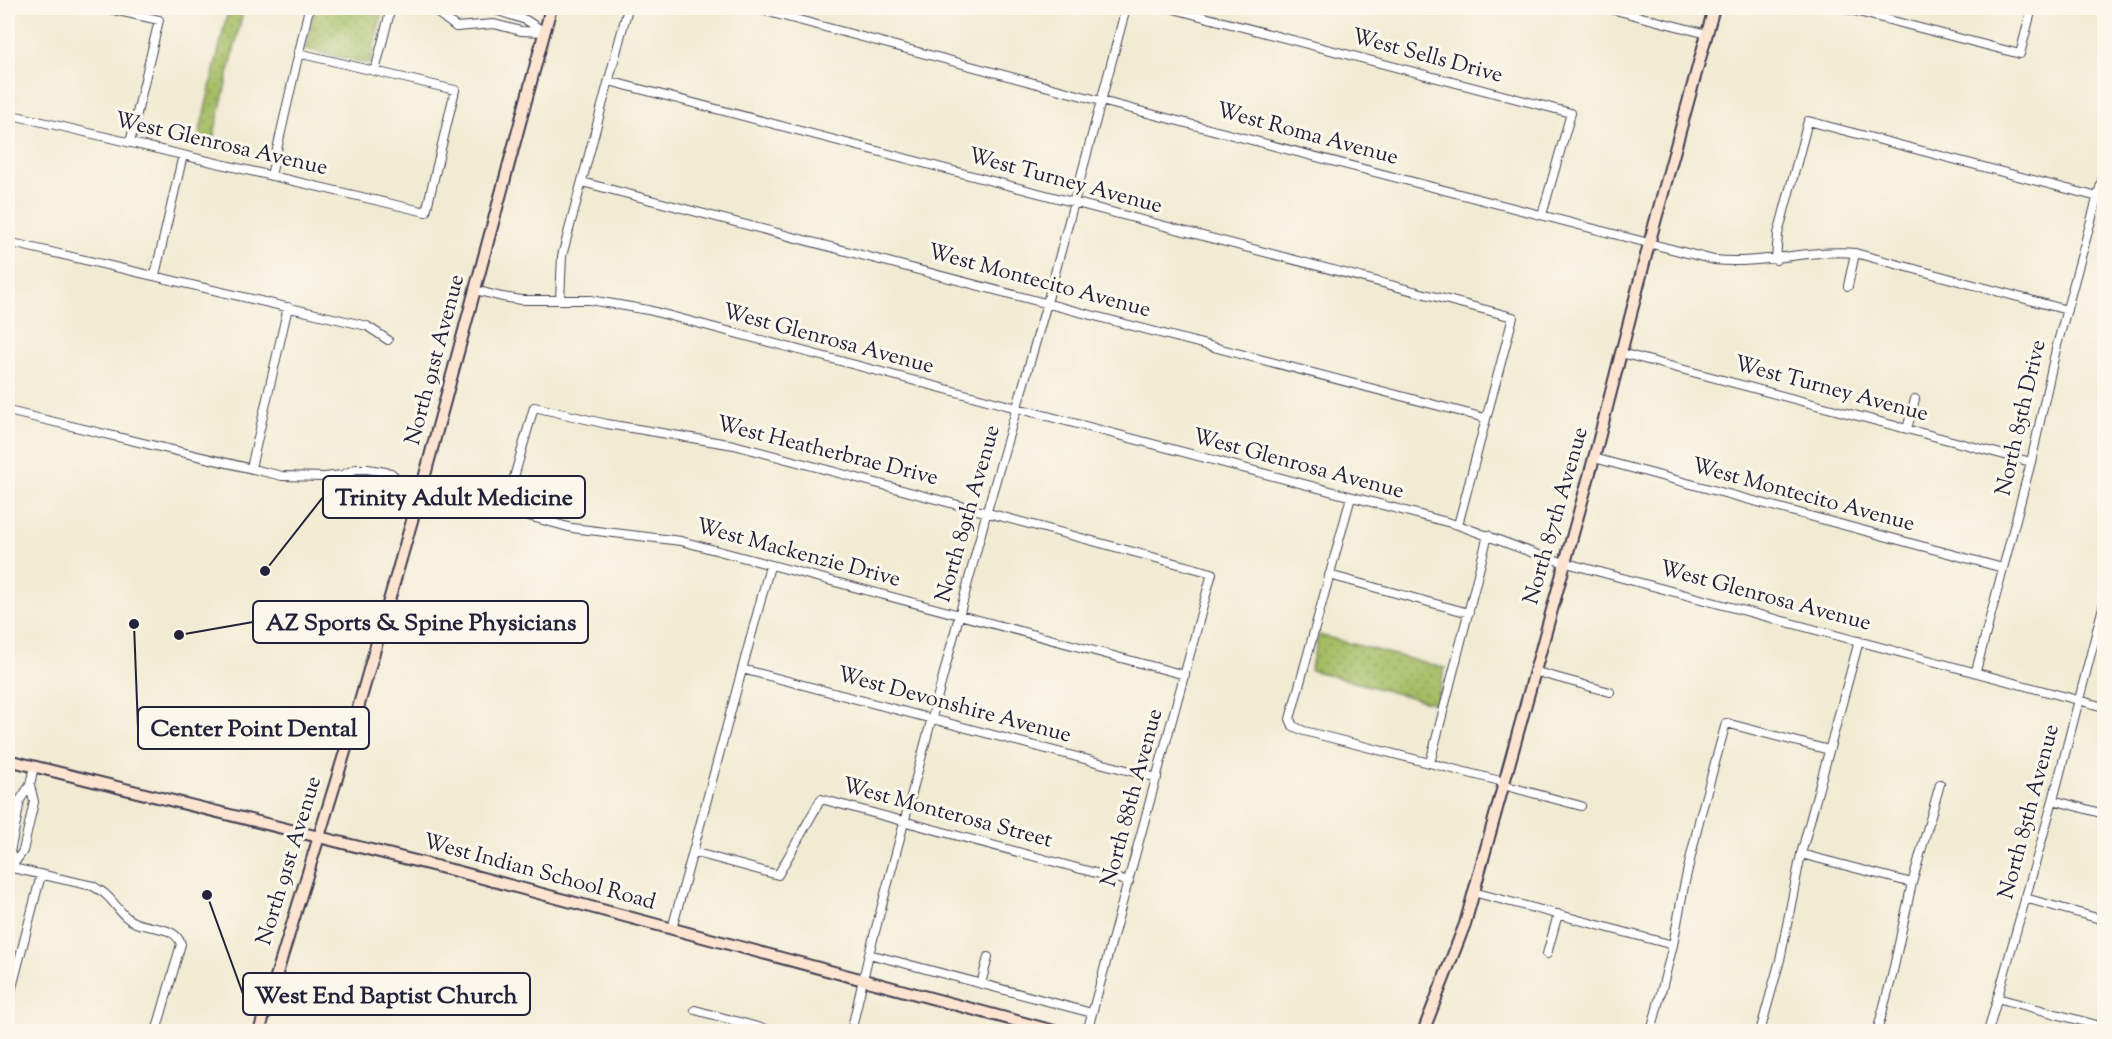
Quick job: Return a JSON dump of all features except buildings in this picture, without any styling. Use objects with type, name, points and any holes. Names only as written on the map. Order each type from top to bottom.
[{"type":"main road","name":"North 91st Avenue","points":[[259,1032],[352,729],[422,486],[551,8]]},
{"type":"main road","name":"North 87th Avenue","points":[[1423,1032],[1459,943],[1594,458],[1649,244],[1714,8]]},
{"type":"main road","name":"West Indian School Road","points":[[8,760],[318,836],[1058,1032]]},
{"type":"street","points":[[105,8],[159,20],[130,143]]},
{"type":"street","points":[[271,176],[309,8]]},
{"type":"street","points":[[298,53],[375,71],[391,8]]},
{"type":"street","points":[[427,8],[441,12],[456,27],[483,23],[521,31],[544,32]]},
{"type":"street","points":[[489,8],[526,20],[544,32]]},
{"type":"street","points":[[560,300],[562,256],[628,8]]},
{"type":"street","name":"West Roma Avenue","points":[[754,8],[1101,101],[1714,260],[1728,262],[1776,260],[1820,253],[1855,253],[2067,310]]},
{"type":"street","name":"North 89th Avenue","points":[[851,1032],[869,954],[987,511],[1047,303],[1126,8]]},
{"type":"street","name":"West Sells Drive","points":[[1170,8],[1571,113],[1542,215]]},
{"type":"street","points":[[1607,8],[1707,34]]},
{"type":"street","points":[[1843,8],[2020,54],[2032,8]]},
{"type":"street","name":"West Glenrosa Avenue","points":[[8,114],[426,212],[455,90],[375,71]]},
{"type":"street","name":"West Turney Avenue","points":[[609,81],[1513,317],[1485,418]]},
{"type":"street","points":[[1776,260],[1778,234],[1808,121],[2098,197]]},
{"type":"street","points":[[155,275],[183,155]]},
{"type":"street","name":"North 85th Drive","points":[[1976,671],[2104,173]]},
{"type":"street","name":"West Montecito Avenue","points":[[582,182],[1485,418]]},
{"type":"street","points":[[8,242],[367,326],[388,340]]},
{"type":"street","points":[[1848,286],[1855,253]]},
{"type":"street","name":"West Glenrosa Avenue","points":[[475,290],[522,300],[605,301],[648,310],[1458,525],[1564,563],[1976,671],[2104,707]]},
{"type":"street","points":[[251,468],[288,307]]},
{"type":"street","name":"West Turney Avenue","points":[[1621,353],[2031,462]]},
{"type":"street","points":[[1907,429],[1915,399]]},
{"type":"street","name":"West Heatherbrae Drive","points":[[505,509],[534,407],[607,424],[734,445],[1212,573]]},
{"type":"street","name":"West Mackenzie Drive","points":[[8,411],[282,476],[324,477],[356,469],[391,473],[400,481],[572,528],[681,542],[1185,675]]},
{"type":"street","points":[[1458,525],[1485,418]]},
{"type":"street","name":"West Montecito Avenue","points":[[1594,458],[2003,568]]},
{"type":"street","name":"West Mackenzie Drive","points":[[342,474],[356,480],[389,485],[400,481]]},
{"type":"street","points":[[1351,497],[1290,719],[1293,726],[1304,731],[1430,763],[1581,806]]},
{"type":"street","points":[[1430,763],[1488,535]]},
{"type":"street","points":[[672,929],[770,566]]},
{"type":"street","name":"North 88th Avenue","points":[[1087,1032],[1212,573]]},
{"type":"street","points":[[1329,575],[1469,613]]},
{"type":"street","name":"North 85th Avenue","points":[[1989,1032],[2104,603]]},
{"type":"street","points":[[1760,1032],[1779,960],[1801,854],[1859,641]]},
{"type":"street","name":"West Devonshire Avenue","points":[[742,669],[1157,778]]},
{"type":"street","points":[[1533,671],[1610,692]]},
{"type":"street","points":[[1650,1032],[1673,945],[1684,886],[1726,723],[1829,750]]},
{"type":"street","points":[[11,866],[10,852],[20,800],[30,784],[34,766]]},
{"type":"street","points":[[11,866],[23,851],[29,826],[34,802],[30,784]]},
{"type":"street","points":[[1877,1032],[1912,883],[1940,784]]},
{"type":"street","name":"West Monterosa Street","points":[[693,852],[778,875],[821,799],[1129,882]]},
{"type":"street","points":[[2053,800],[2104,814]]},
{"type":"street","points":[[16,823],[29,826]]},
{"type":"street","points":[[1801,854],[1912,883]]},
{"type":"street","points":[[11,866],[93,886],[105,893],[124,917],[137,924],[171,932],[179,938],[181,944],[156,1032]]},
{"type":"street","points":[[8,1003],[41,875]]},
{"type":"street","points":[[1473,892],[1673,945]]},
{"type":"street","points":[[2025,898],[2104,920]]},
{"type":"street","points":[[1546,954],[1558,914]]},
{"type":"street","points":[[869,954],[1092,1013]]},
{"type":"street","points":[[981,984],[988,957]]},
{"type":"street","points":[[1997,998],[2104,1027]]},
{"type":"street","points":[[695,1010],[776,1032]]},
{"type":"green space","points":[[223,8],[244,8],[211,147],[197,144],[227,15]]},
{"type":"green space","points":[[315,8],[383,8],[370,64],[305,49]]},
{"type":"green space","points":[[1319,635],[1445,668],[1436,704],[1310,670]]},
{"type":"place","name":"Trinity Adult Medicine","points":[[265,571]]},
{"type":"place","name":"Center Point Dental","points":[[134,624]]},
{"type":"place","name":"AZ Sports & Spine Physicians","points":[[179,635]]},
{"type":"place","name":"West End Baptist Church","points":[[207,895]]}]
